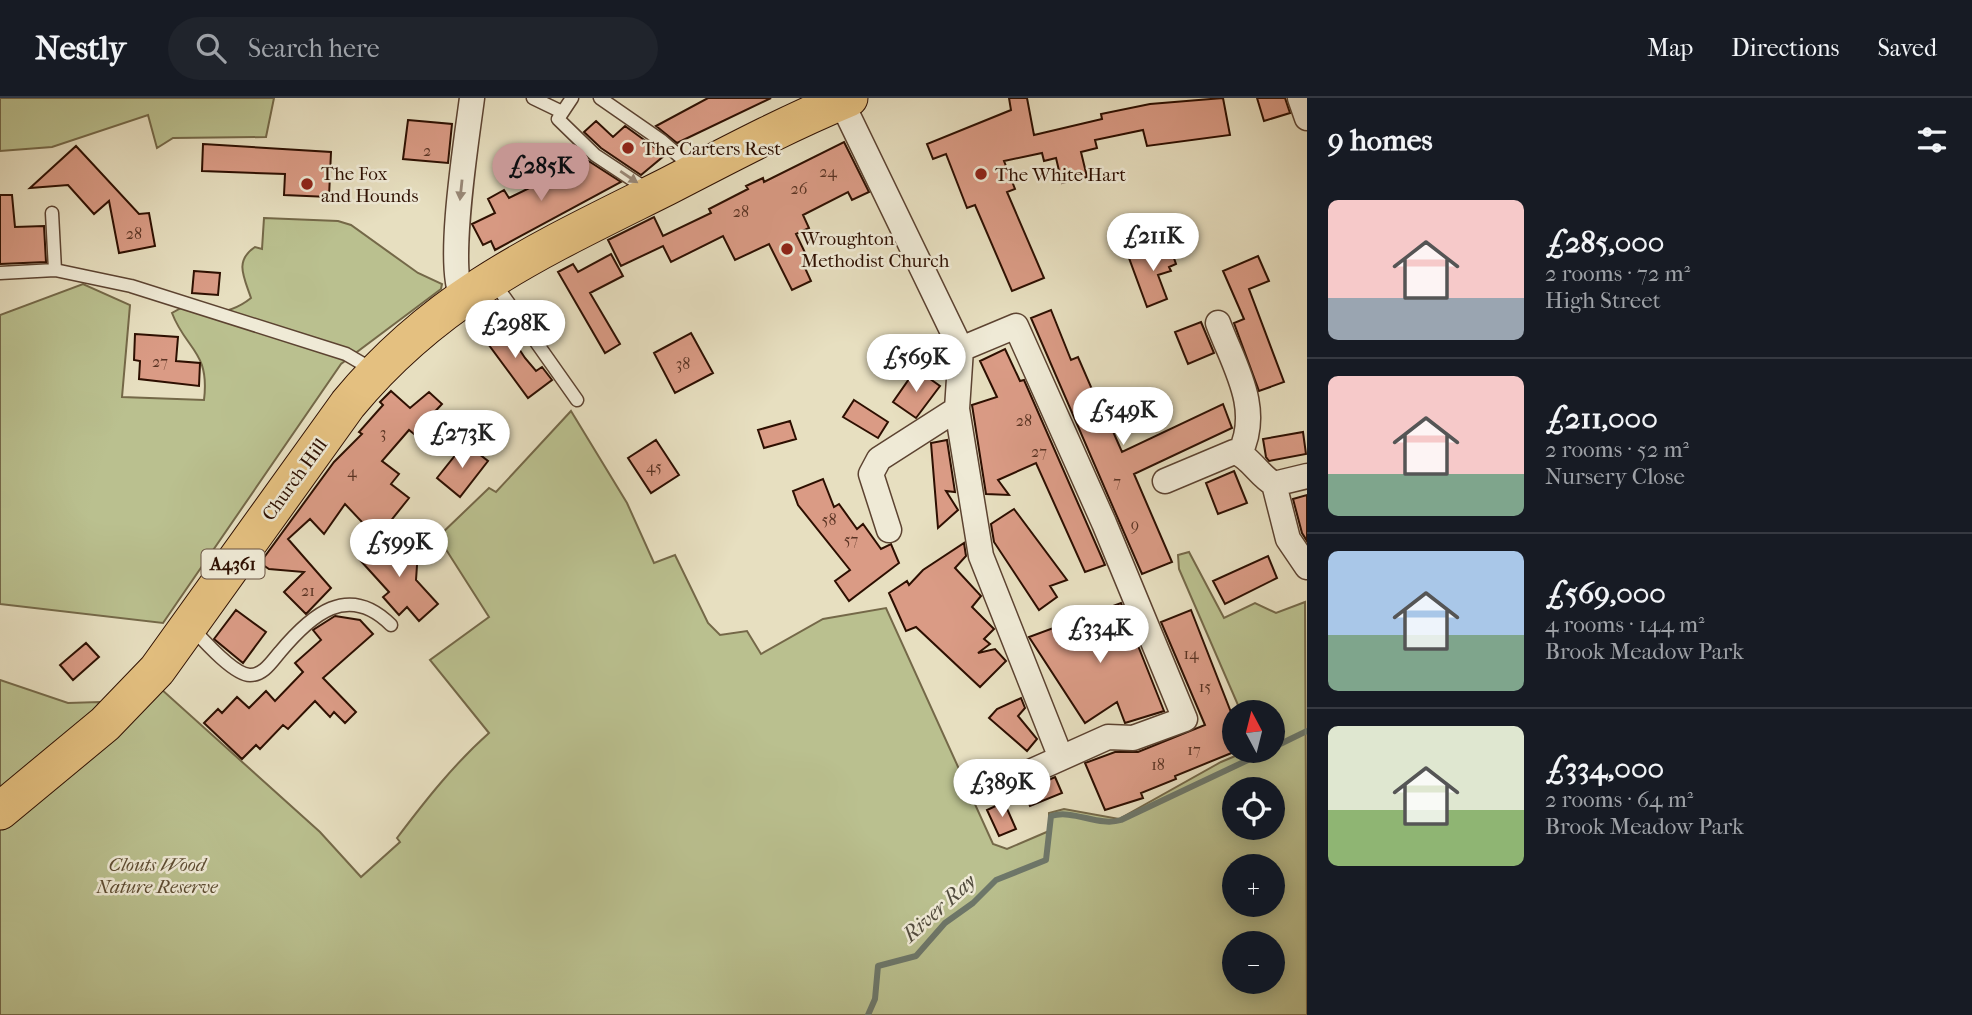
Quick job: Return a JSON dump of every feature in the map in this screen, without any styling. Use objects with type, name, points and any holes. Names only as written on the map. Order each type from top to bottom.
[{"type":"main road","name":"A4361","points":[[468,293],[653,193],[845,100]]},
{"type":"main road","name":"Church Hill","points":[[0,811],[130,700],[157,670],[348,404],[375,371],[468,293]]},
{"type":"street","points":[[468,293],[457,287],[456,257],[472,98]]},
{"type":"street","points":[[1300,98],[1307,118]]},
{"type":"street","points":[[845,100],[961,348],[957,410],[981,556],[1061,758]]},
{"type":"street","points":[[1218,323],[1248,402],[1249,432],[1240,453]]},
{"type":"street","points":[[961,348],[1016,326],[1104,523],[1185,719],[1133,738],[1108,737],[1001,785]]},
{"type":"street","points":[[889,530],[871,474],[879,459],[957,410]]},
{"type":"street","points":[[1165,481],[1229,452],[1240,453],[1255,471],[1273,484],[1289,539],[1307,567]]},
{"type":"street","points":[[1273,484],[1307,476]]},
{"type":"lane","points":[[533,98],[562,112]]},
{"type":"lane","points":[[572,98],[558,119],[595,155],[653,193]]},
{"type":"lane","points":[[600,98],[662,141],[697,171]]},
{"type":"lane","points":[[52,213],[55,270]]},
{"type":"lane","points":[[0,274],[55,270],[164,295],[346,354],[375,371]]},
{"type":"lane","points":[[468,293],[577,400]]},
{"type":"lane","points":[[189,625],[238,671],[249,675],[260,673],[306,626],[337,605],[366,607],[391,625]]},
{"type":"green space","points":[[0,98],[274,98],[266,137],[173,138],[157,148],[148,115],[52,147],[0,151]]},
{"type":"green space","points":[[264,218],[338,221],[351,225],[418,273],[442,284],[441,289],[341,364],[163,623],[0,604],[0,315],[83,284],[130,305],[122,397],[204,400],[204,371],[196,352],[172,313],[181,308],[209,313],[226,311],[251,298],[243,264],[255,247],[262,249]]},
{"type":"green space","name":"Clouts Wood Nature Reserve","points":[[571,411],[627,503],[654,563],[675,555],[708,623],[720,635],[747,631],[761,654],[823,619],[886,608],[993,844],[1007,849],[1049,831],[1049,813],[1064,809],[1119,819],[1222,762],[1285,763],[1285,700],[1236,700],[1179,569],[1178,555],[1189,552],[1224,618],[1255,603],[1276,613],[1305,602],[1307,1015],[0,1015],[0,828],[160,688],[320,832],[361,877],[400,842],[397,838],[429,797],[489,733],[430,660],[489,617],[438,537],[489,488],[496,492]]},
{"type":"green space","points":[[0,680],[68,703],[99,702],[96,718],[0,798]]},
{"type":"building","points":[[708,98],[771,98],[677,143],[656,126]]},
{"type":"building","points":[[1009,98],[1027,98],[1034,135],[1102,119],[1101,114],[1150,104],[1223,98],[1230,135],[1147,146],[1143,130],[1095,140],[1097,148],[1081,152],[1087,177],[1062,183],[1056,158],[1044,161],[1042,153],[1004,161],[1015,189],[1007,192],[1044,278],[1012,291],[975,205],[967,208],[946,154],[933,159],[927,144],[1011,110]]},
{"type":"building","points":[[1257,98],[1285,98],[1290,113],[1264,121]]},
{"type":"building","points":[[408,120],[452,124],[448,163],[403,159]]},
{"type":"building","name":"The Carters Rest","points":[[596,121],[613,137],[625,126],[665,155],[641,175],[601,148],[584,132]]},
{"type":"building","points":[[844,142],[869,192],[852,200],[848,192],[803,215],[809,228],[796,234],[811,265],[805,268],[811,281],[792,290],[769,244],[735,260],[723,236],[671,262],[663,246],[621,266],[608,240],[654,217],[663,236],[711,213],[709,209],[748,189],[746,186],[763,178],[764,182]]},
{"type":"building","points":[[203,144],[331,152],[329,197],[284,195],[285,174],[202,171]]},
{"type":"building","points":[[76,146],[139,214],[149,213],[155,246],[119,253],[109,201],[94,214],[68,185],[30,188]]},
{"type":"building","points":[[587,160],[621,182],[495,250],[491,241],[483,245],[472,224],[495,213],[488,199],[504,190],[509,198]]},
{"type":"building","points":[[0,195],[12,195],[15,227],[44,226],[46,262],[0,264]]},
{"type":"building","points":[[1169,244],[1176,264],[1169,267],[1171,271],[1158,275],[1167,299],[1147,307],[1129,258]]},
{"type":"building","points":[[611,254],[623,276],[590,293],[620,344],[605,353],[558,272],[573,264],[578,272]]},
{"type":"building","points":[[1258,256],[1269,281],[1249,289],[1284,382],[1259,391],[1234,323],[1244,319],[1223,271]]},
{"type":"building","points":[[194,271],[220,273],[218,295],[192,293]]},
{"type":"building","points":[[1051,310],[1071,360],[1078,357],[1094,394],[1101,391],[1109,409],[1104,411],[1122,452],[1223,404],[1232,428],[1134,474],[1172,562],[1142,574],[1031,318]]},
{"type":"building","points":[[500,320],[536,371],[542,367],[552,380],[528,398],[480,333]]},
{"type":"building","points":[[1201,322],[1214,353],[1188,364],[1175,332]]},
{"type":"building","points":[[691,333],[713,373],[675,393],[654,353]]},
{"type":"building","points":[[135,334],[178,337],[176,361],[200,363],[199,386],[139,379],[140,361],[134,360]]},
{"type":"building","points":[[1005,349],[1020,381],[1024,380],[1105,565],[1085,572],[1036,463],[998,480],[1009,495],[986,494],[972,405],[997,397],[980,361]]},
{"type":"building","points":[[916,369],[940,386],[916,418],[893,402]]},
{"type":"building","points":[[391,391],[410,408],[429,392],[442,404],[414,434],[409,430],[382,461],[399,474],[391,484],[409,498],[377,538],[345,504],[324,534],[310,519],[288,539],[331,588],[306,614],[284,592],[304,572],[269,569],[260,563],[334,462],[362,434],[359,432],[383,405],[380,402]]},
{"type":"building","points":[[854,400],[888,422],[878,438],[843,417]]},
{"type":"building","points":[[790,421],[796,439],[764,448],[758,430]]},
{"type":"building","points":[[1303,432],[1306,454],[1269,461],[1263,439]]},
{"type":"building","points":[[656,440],[679,475],[651,493],[628,458]]},
{"type":"building","points":[[947,440],[955,492],[946,491],[958,510],[938,528],[931,443]]},
{"type":"building","points":[[465,443],[488,461],[460,497],[437,478]]},
{"type":"building","points":[[1234,471],[1247,503],[1218,514],[1206,483]]},
{"type":"building","points":[[823,479],[834,507],[839,504],[857,529],[863,524],[881,549],[891,544],[899,563],[849,601],[835,581],[850,570],[798,505],[793,491]]},
{"type":"building","points":[[1307,495],[1307,541],[1302,533],[1293,499]]},
{"type":"building","points":[[1014,509],[1067,580],[1050,586],[1057,597],[1039,610],[994,542],[991,524]]},
{"type":"building","points":[[386,537],[407,561],[418,551],[416,580],[438,604],[419,621],[407,607],[399,615],[383,597],[389,592],[360,560]]},
{"type":"building","points":[[964,543],[966,556],[955,568],[981,596],[972,607],[994,629],[984,639],[990,644],[978,653],[995,649],[1006,661],[980,687],[916,627],[906,631],[889,593],[907,581],[909,585],[923,570]]},
{"type":"building","points":[[1268,556],[1277,578],[1225,604],[1213,581]]},
{"type":"building","points":[[1121,603],[1164,711],[1125,723],[1117,702],[1085,723],[1029,637]]},
{"type":"building","points":[[236,610],[266,632],[243,663],[214,639]]},
{"type":"building","points":[[1191,610],[1226,700],[1222,700],[1222,757],[1141,793],[1143,798],[1105,810],[1085,763],[1115,752],[1138,752],[1205,725],[1161,622]]},
{"type":"building","points":[[335,616],[360,620],[373,634],[323,678],[356,712],[345,723],[334,712],[330,717],[315,701],[288,729],[283,725],[260,749],[256,745],[242,759],[204,723],[218,709],[222,713],[237,697],[249,708],[266,691],[275,701],[303,672],[295,663],[321,640],[313,630]]},
{"type":"building","points":[[86,643],[99,657],[73,680],[60,665]]},
{"type":"building","points":[[1021,698],[1025,708],[1018,716],[1037,739],[1027,751],[989,718],[997,709]]},
{"type":"building","points":[[1055,777],[1062,793],[1030,806],[1024,791]]},
{"type":"building","points":[[1004,802],[1016,829],[999,836],[987,810]]},
{"type":"waterway","name":"River Ray","points":[[1285,742],[1307,731]]},
{"type":"waterway","name":"River Ray","points":[[868,1015],[875,999],[878,966],[916,956],[945,923],[973,903],[996,880],[1046,860],[1051,816],[1060,814],[1112,822],[1121,820],[1242,763]]},
{"type":"place","name":"The Carters Rest","points":[[628,148]]},
{"type":"place","name":"The White Hart","points":[[981,174]]},
{"type":"place","name":"The Fox and Hounds","points":[[307,184]]},
{"type":"place","name":"Wroughton Methodist Church","points":[[787,249]]}]
